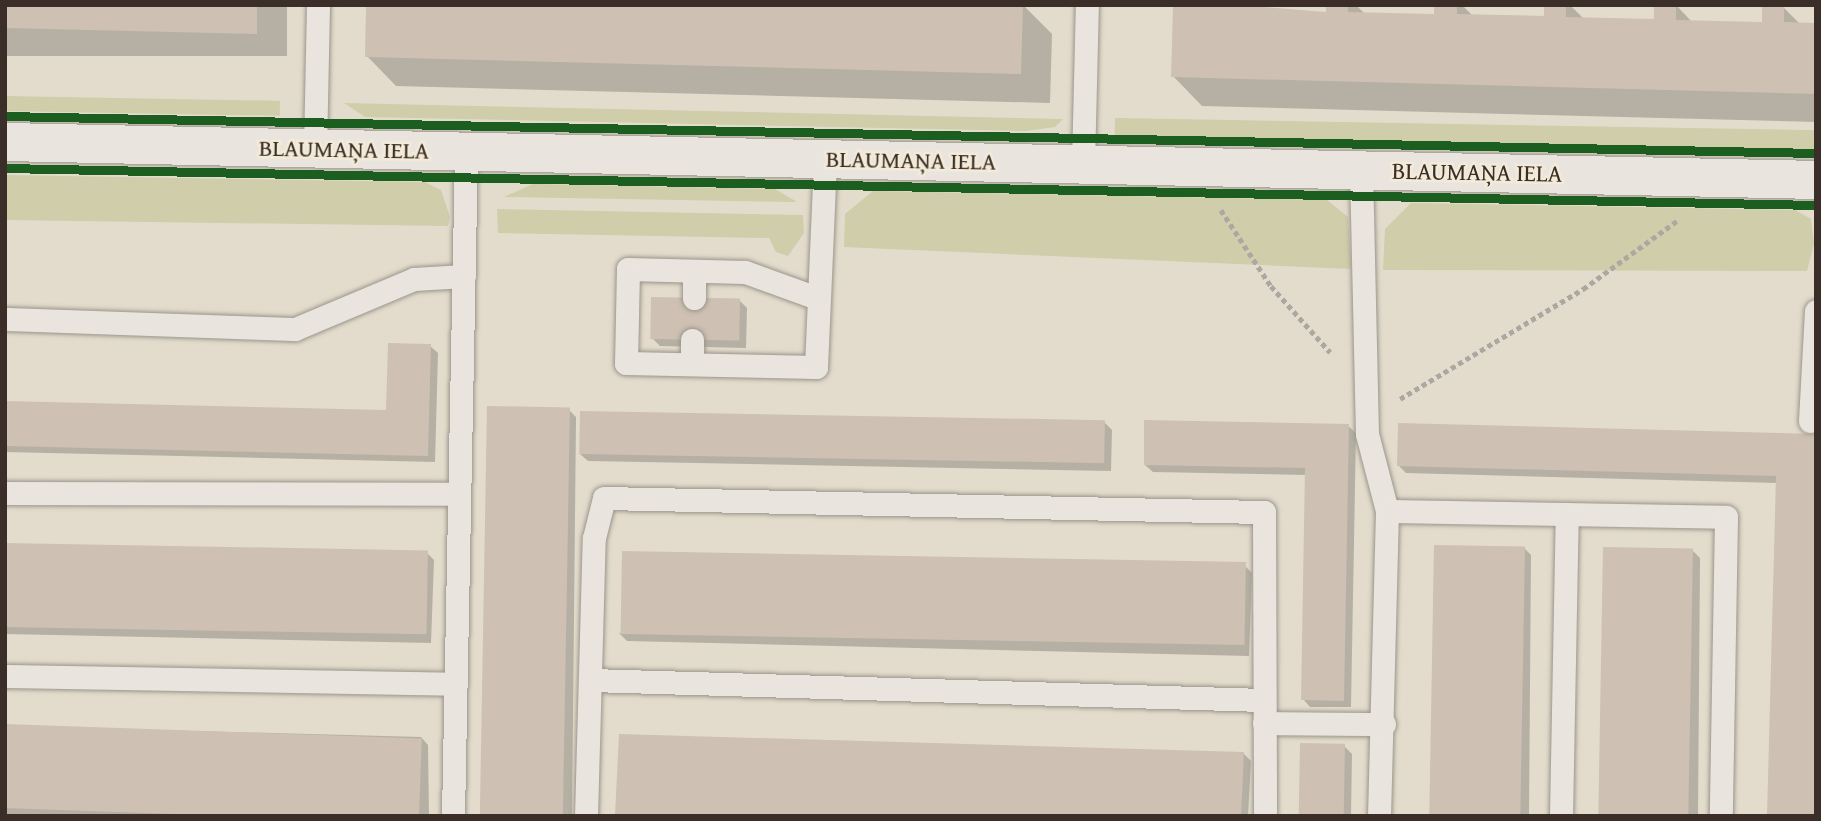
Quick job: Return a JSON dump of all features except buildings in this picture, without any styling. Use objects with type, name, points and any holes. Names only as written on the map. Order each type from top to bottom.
[{"type":"street","name":"BLAUMAŅA IELA","points":[[5,142],[1816,180]]},
{"type":"lane","points":[[315,149],[318,5]]},
{"type":"lane","points":[[1083,164],[1087,5]]},
{"type":"lane","points":[[453,816],[466,152]]},
{"type":"lane","points":[[817,298],[745,272],[628,269],[626,363],[816,367],[825,158]]},
{"type":"lane","points":[[1361,170],[1367,417],[1387,511],[1384,724],[1379,816]]},
{"type":"lane","points":[[694,271],[694,298]]},
{"type":"lane","points":[[5,319],[295,329],[414,279],[464,276]]},
{"type":"lane","points":[[1810,421],[1816,311]]},
{"type":"lane","points":[[692,340],[692,365]]},
{"type":"lane","points":[[5,493],[459,494]]},
{"type":"lane","points":[[586,816],[594,538],[604,498],[1264,512],[1265,816]]},
{"type":"lane","points":[[1387,511],[1726,517],[1721,816]]},
{"type":"lane","points":[[1561,816],[1567,514]]},
{"type":"lane","points":[[5,676],[456,684]]},
{"type":"lane","points":[[590,680],[1264,700]]},
{"type":"lane","points":[[1264,723],[1384,724]]},
{"type":"path","points":[[1217,202],[1272,286],[1335,357]]},
{"type":"path","points":[[1367,417],[1583,289],[1690,211]]},
{"type":"shaded area","points":[[5,96],[280,101],[280,116],[5,111]]},
{"type":"shaded area","points":[[344,103],[1063,119],[1055,127],[1026,131],[365,117]]},
{"type":"shaded area","points":[[1115,118],[1816,130],[1815,154],[1115,142]]},
{"type":"shaded area","points":[[5,175],[425,182],[441,190],[450,217],[448,226],[5,220]]},
{"type":"shaded area","points":[[533,184],[775,189],[797,202],[504,197]]},
{"type":"shaded area","points":[[873,191],[1327,200],[1348,217],[1351,269],[844,247],[845,214]]},
{"type":"shaded area","points":[[1411,203],[1795,210],[1811,219],[1814,243],[1807,271],[1383,270],[1385,229]]},
{"type":"shaded area","points":[[497,209],[803,215],[804,233],[788,256],[776,252],[769,238],[498,233]]},
{"type":"cycle path","points":[[5,116],[1816,153]]},
{"type":"cycle path","points":[[5,168],[1816,205]]}]
